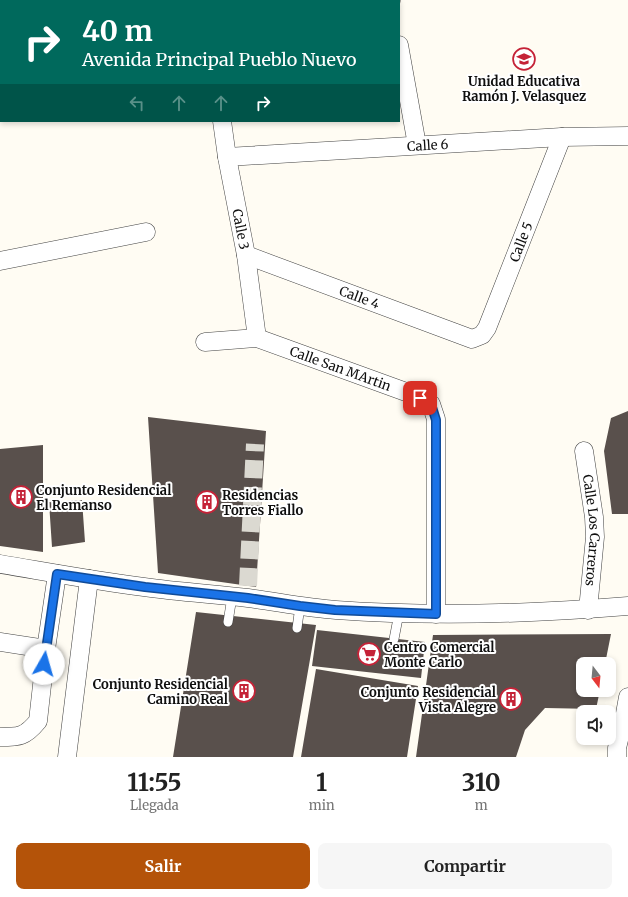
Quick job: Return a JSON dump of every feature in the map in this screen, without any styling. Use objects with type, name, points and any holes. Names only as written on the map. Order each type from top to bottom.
[{"type":"street","points":[[400,51],[417,145]]},
{"type":"street","name":"Calle 3","points":[[222,122],[227,157],[246,255],[256,338]]},
{"type":"street","name":"Calle 6","points":[[227,157],[562,137],[628,136]]},
{"type":"street","name":"Calle 5","points":[[472,338],[482,335],[487,328],[562,137]]},
{"type":"street","points":[[0,261],[146,232]]},
{"type":"street","name":"Calle 4","points":[[246,255],[472,338]]},
{"type":"street","name":"Calle San MArtin","points":[[205,342],[256,338],[406,392],[431,404],[436,420],[436,614]]},
{"type":"street","name":"Calle Los Carreros","points":[[584,451],[594,517],[595,537],[588,610]]},
{"type":"street","points":[[0,564],[145,587],[243,594],[300,606],[335,610],[468,614],[588,610],[628,606]]},
{"type":"street","points":[[0,737],[16,737],[25,734],[38,721],[46,649],[57,574]]},
{"type":"street","points":[[67,757],[89,578]]},
{"type":"street","points":[[0,642],[46,649]]},
{"type":"street","points":[[617,757],[617,748],[628,697]]},
{"type":"lane","points":[[228,622],[243,594]]},
{"type":"lane","points":[[298,628],[300,606]]},
{"type":"lane","points":[[394,639],[399,613]]},
{"type":"building","points":[[628,411],[628,514],[612,514],[604,451],[611,418]]},
{"type":"building","name":"Residencias Torres Fiallo","points":[[148,417],[266,431],[256,587],[158,573]]},
{"type":"building","name":"Conjunto Residencial El Remanso","points":[[43,445],[43,552],[0,546],[0,449]]},
{"type":"building","points":[[82,500],[85,542],[52,547],[49,502]]},
{"type":"building","name":"Conjunto Residencial Camino Real","points":[[196,612],[316,625],[293,757],[173,757]]},
{"type":"building","name":"Centro Comercial Monte Carlo","points":[[317,630],[425,642],[421,678],[312,666]]},
{"type":"building","name":"Conjunto Residencial Vista Alegre","points":[[611,634],[606,657],[576,657],[576,697],[599,697],[597,705],[576,705],[576,709],[545,708],[525,730],[516,757],[416,757],[433,635]]},
{"type":"building","points":[[316,669],[418,686],[407,757],[301,757]]},
{"type":"tunnel","points":[[248,586],[255,444]]},
{"type":"place","name":"Unidad Educativa Ramón J. Velasquez","points":[[524,59]]},
{"type":"place","name":"Conjunto Residencial El Remanso","points":[[21,497]]},
{"type":"place","name":"Residencias Torres Fiallo","points":[[207,502]]},
{"type":"place","name":"Centro Comercial Monte Carlo","points":[[369,654]]},
{"type":"place","name":"Conjunto Residencial Camino Real","points":[[244,691]]},
{"type":"place","name":"Conjunto Residencial Vista Alegre","points":[[511,699]]},
{"type":"route","points":[[44,664],[57,574],[145,587],[248,598],[335,610],[436,614],[436,420],[431,404],[420,398]]}]
